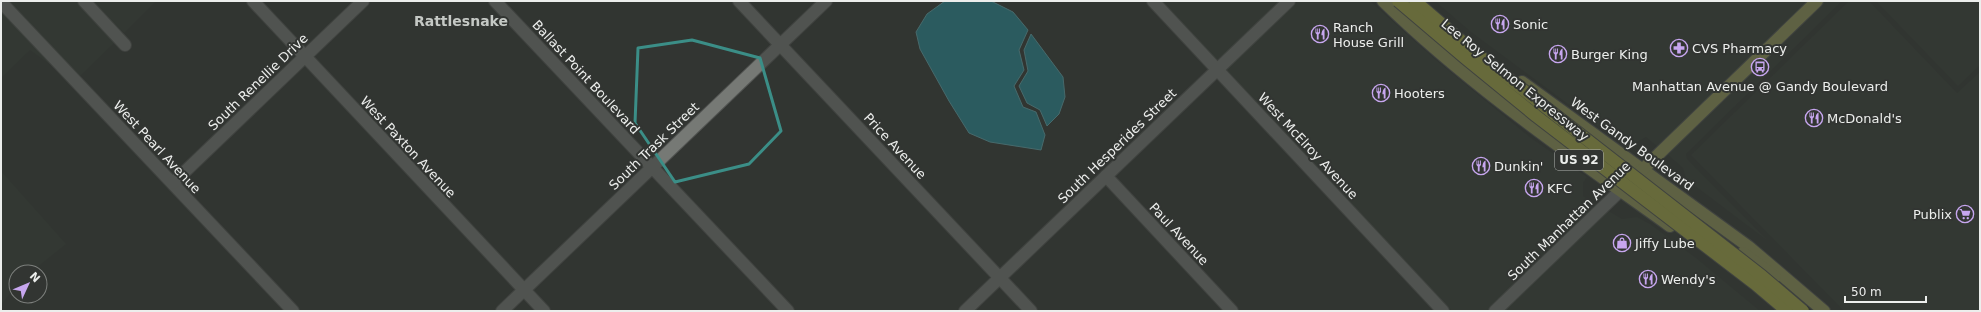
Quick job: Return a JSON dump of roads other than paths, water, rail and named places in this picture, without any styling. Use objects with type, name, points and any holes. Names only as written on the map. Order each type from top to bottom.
[{"type":"highway","name":"Lee Roy Selmon Expressway","points":[[1415,1],[1472,50],[1762,276],[1803,311]]},
{"type":"highway","name":"Lee Roy Selmon Expressway","points":[[1390,3],[1755,284],[1787,311]]},
{"type":"main road","name":"West Gandy Boulevard","points":[[1424,1],[1455,29],[1507,71],[1642,171],[1703,212],[1749,247],[1824,311]]},
{"type":"main road","name":"South Manhattan Avenue","points":[[1621,190],[1817,1]]},
{"type":"main road","points":[[1390,3],[1416,22],[1501,93],[1597,161],[1624,171],[1642,171]]},
{"type":"main road","name":"US 92","points":[[1390,3],[1443,55],[1504,106],[1724,265],[1780,311]]},
{"type":"main road","points":[[1621,190],[1639,187],[1655,190],[1667,197],[1765,271],[1781,280],[1815,311]]},
{"type":"street","points":[[85,1],[125,45]]},
{"type":"street","name":"West Paxton Avenue","points":[[253,1],[544,311]]},
{"type":"street","name":"South Renellie Drive","points":[[173,183],[363,1]]},
{"type":"street","name":"Ballast Point Boulevard","points":[[495,1],[788,311]]},
{"type":"street","name":"Price Avenue","points":[[739,1],[1031,311]]},
{"type":"street","name":"South Trask Street","points":[[502,311],[826,1]]},
{"type":"street","name":"West McElroy Avenue","points":[[1153,1],[1443,311]]},
{"type":"street","name":"South Hesperides Street","points":[[965,311],[1289,1]]},
{"type":"street","name":"West Pearl Avenue","points":[[1,2],[293,311]]},
{"type":"street","name":"Paul Avenue","points":[[1106,176],[1232,311]]},
{"type":"street","name":"South Manhattan Avenue","points":[[1495,311],[1621,190]]},
{"type":"water","points":[[945,1],[991,1],[1013,12],[1028,30],[1019,50],[1024,70],[1014,86],[1023,107],[1036,112],[1045,135],[1041,150],[990,142],[969,133],[920,49],[916,32],[927,14]]},
{"type":"water","points":[[1031,34],[1063,77],[1065,97],[1059,114],[1047,126],[1040,110],[1027,103],[1019,86],[1028,71],[1024,50]]},
{"type":"place","name":"Sonic","points":[[1500,24]]},
{"type":"place","name":"Ranch House Grill","points":[[1320,34]]},
{"type":"place","name":"CVS Pharmacy","points":[[1679,48]]},
{"type":"place","name":"Burger King","points":[[1558,54]]},
{"type":"place","name":"Manhattan Avenue @ Gandy Boulevard","points":[[1760,67]]},
{"type":"place","name":"Hooters","points":[[1381,93]]},
{"type":"place","name":"McDonald's","points":[[1814,118]]},
{"type":"place","name":"Dunkin'","points":[[1481,166]]},
{"type":"place","name":"KFC","points":[[1534,188]]},
{"type":"place","name":"Publix","points":[[1965,214]]},
{"type":"place","name":"Jiffy Lube","points":[[1622,243]]},
{"type":"place","name":"Wendy's","points":[[1648,279]]},
{"type":"district","name":"Rattlesnake","points":[[461,21]]}]
